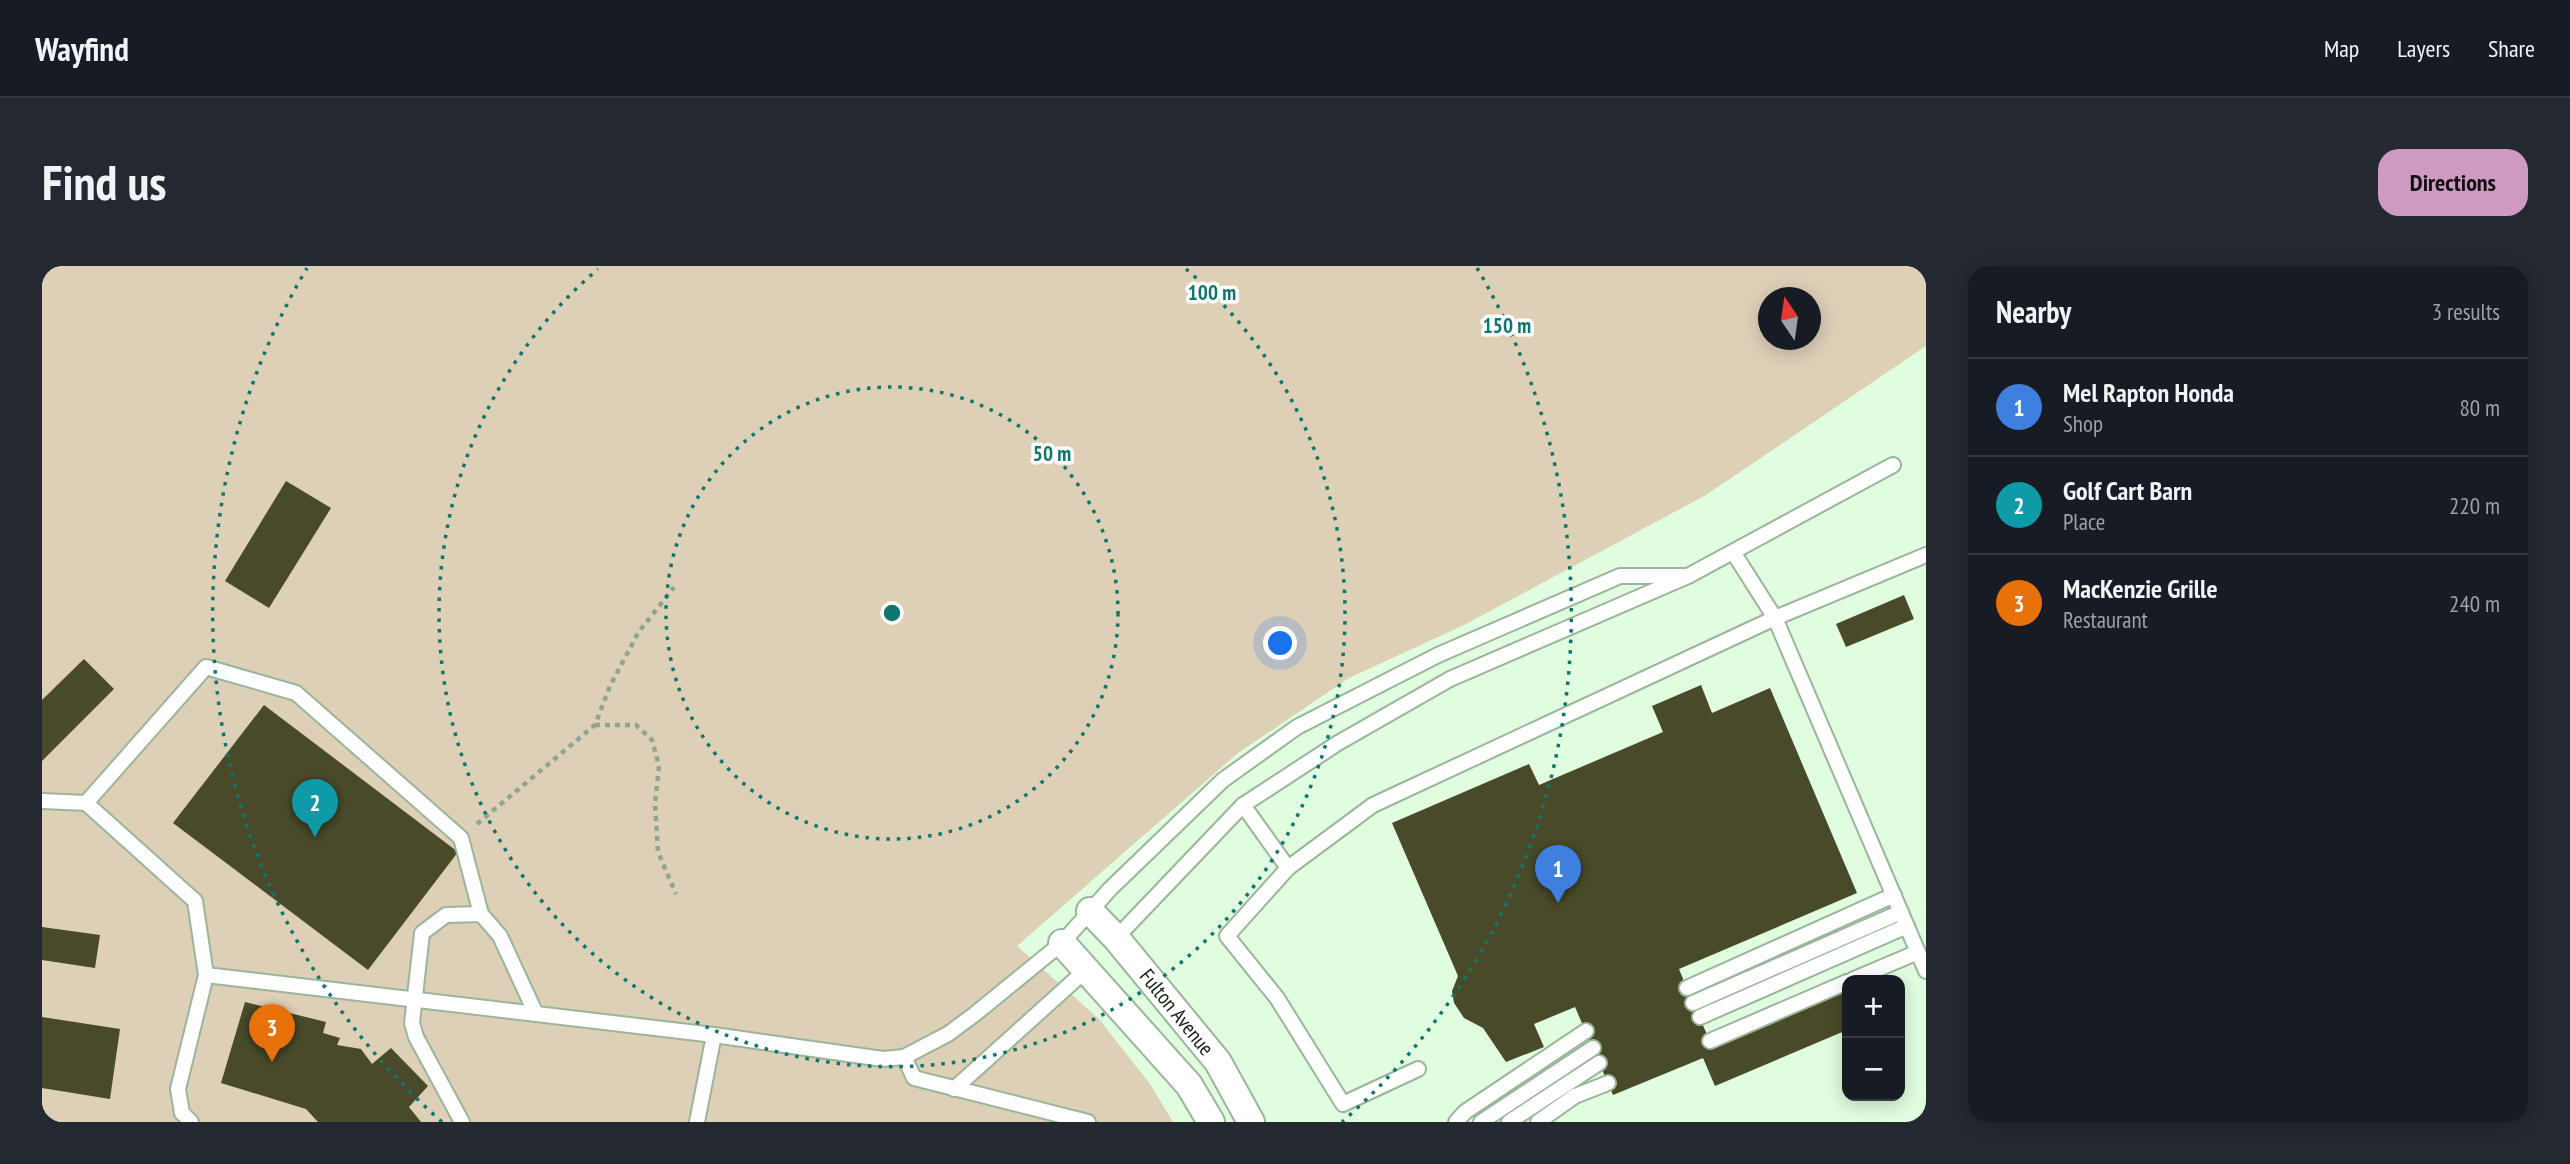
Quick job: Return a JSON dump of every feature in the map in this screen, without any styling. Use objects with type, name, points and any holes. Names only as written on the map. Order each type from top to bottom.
[{"type":"street","name":"Fulton Avenue","points":[[1090,911],[1116,937],[1218,1062],[1251,1122]]},
{"type":"street","points":[[1086,970],[1116,937]]},
{"type":"street","name":"Fulton Avenue","points":[[1062,943],[1189,1085],[1212,1122]]},
{"type":"lane","points":[[1116,937],[1243,805],[1338,743],[1451,679],[1688,576],[1893,465]]},
{"type":"lane","points":[[1733,552],[1775,618],[1926,971]]},
{"type":"lane","points":[[1418,1069],[1343,1104],[1278,998],[1227,936],[1288,868],[1373,805],[1775,618],[1926,555]]},
{"type":"lane","points":[[206,975],[714,1035],[883,1059],[904,1056],[948,1034],[1062,943],[1110,889],[1223,780],[1297,727],[1438,655],[1620,576],[1688,576]]},
{"type":"lane","points":[[86,803],[206,667],[296,693],[461,838],[481,914],[500,936],[536,1014]]},
{"type":"lane","points":[[42,801],[86,803],[195,901],[206,975],[178,1089],[182,1113],[191,1122]]},
{"type":"lane","points":[[1243,805],[1288,868]]},
{"type":"lane","points":[[1687,988],[1894,895]]},
{"type":"lane","points":[[1693,1003],[1901,912]]},
{"type":"lane","points":[[462,1122],[416,1037],[412,1023],[414,999],[422,933],[446,915],[481,914]]},
{"type":"lane","points":[[1700,1017],[1907,926]]},
{"type":"lane","points":[[1863,975],[1918,952]]},
{"type":"lane","points":[[954,1089],[1086,970]]},
{"type":"lane","points":[[1710,1041],[1842,984]]},
{"type":"lane","points":[[1456,1122],[1465,1112],[1586,1031]]},
{"type":"lane","points":[[697,1122],[714,1035]]},
{"type":"lane","points":[[1481,1122],[1593,1048]]},
{"type":"lane","points":[[904,1056],[914,1078],[1088,1122]]},
{"type":"lane","points":[[1509,1122],[1600,1063]]},
{"type":"lane","points":[[1538,1122],[1575,1097],[1608,1083]]},
{"type":"path","points":[[461,838],[595,725],[610,686],[638,633],[674,587]]},
{"type":"path","points":[[595,725],[636,725],[652,740],[659,766],[655,804],[658,852],[677,894]]},
{"type":"shaded area","points":[[42,266],[1926,266],[1926,346],[1706,495],[1464,625],[1349,678],[1238,753],[1017,946],[1099,1019],[1150,1084],[1173,1122],[42,1122]]},
{"type":"building","points":[[286,481],[331,508],[269,608],[225,581]]},
{"type":"building","points":[[1904,595],[1914,619],[1846,647],[1836,624]]},
{"type":"building","points":[[84,659],[114,689],[42,761],[42,700]]},
{"type":"building","points":[[1701,685],[1712,713],[1770,688],[1857,893],[1679,969],[1713,1048],[1842,993],[1842,1032],[1715,1086],[1703,1058],[1613,1095],[1575,1007],[1534,1024],[1544,1047],[1506,1062],[1483,1028],[1464,1018],[1454,1003],[1452,991],[1458,976],[1392,823],[1529,764],[1539,785],[1663,732],[1652,706]]},
{"type":"building","points":[[264,705],[458,852],[368,970],[173,823]]},
{"type":"building","points":[[42,927],[100,935],[95,968],[42,960]]},
{"type":"building","points":[[245,1002],[326,1022],[323,1033],[340,1038],[337,1045],[361,1049],[372,1064],[391,1048],[428,1086],[409,1107],[421,1122],[318,1122],[306,1109],[221,1083]]},
{"type":"building","points":[[42,1017],[120,1029],[110,1099],[42,1088]]},
{"type":"place","name":"Golf Cart Barn","points":[[315,837]]},
{"type":"place","name":"Mel Rapton Honda","points":[[1558,903]]},
{"type":"place","name":"MacKenzie Grille","points":[[272,1062]]}]
